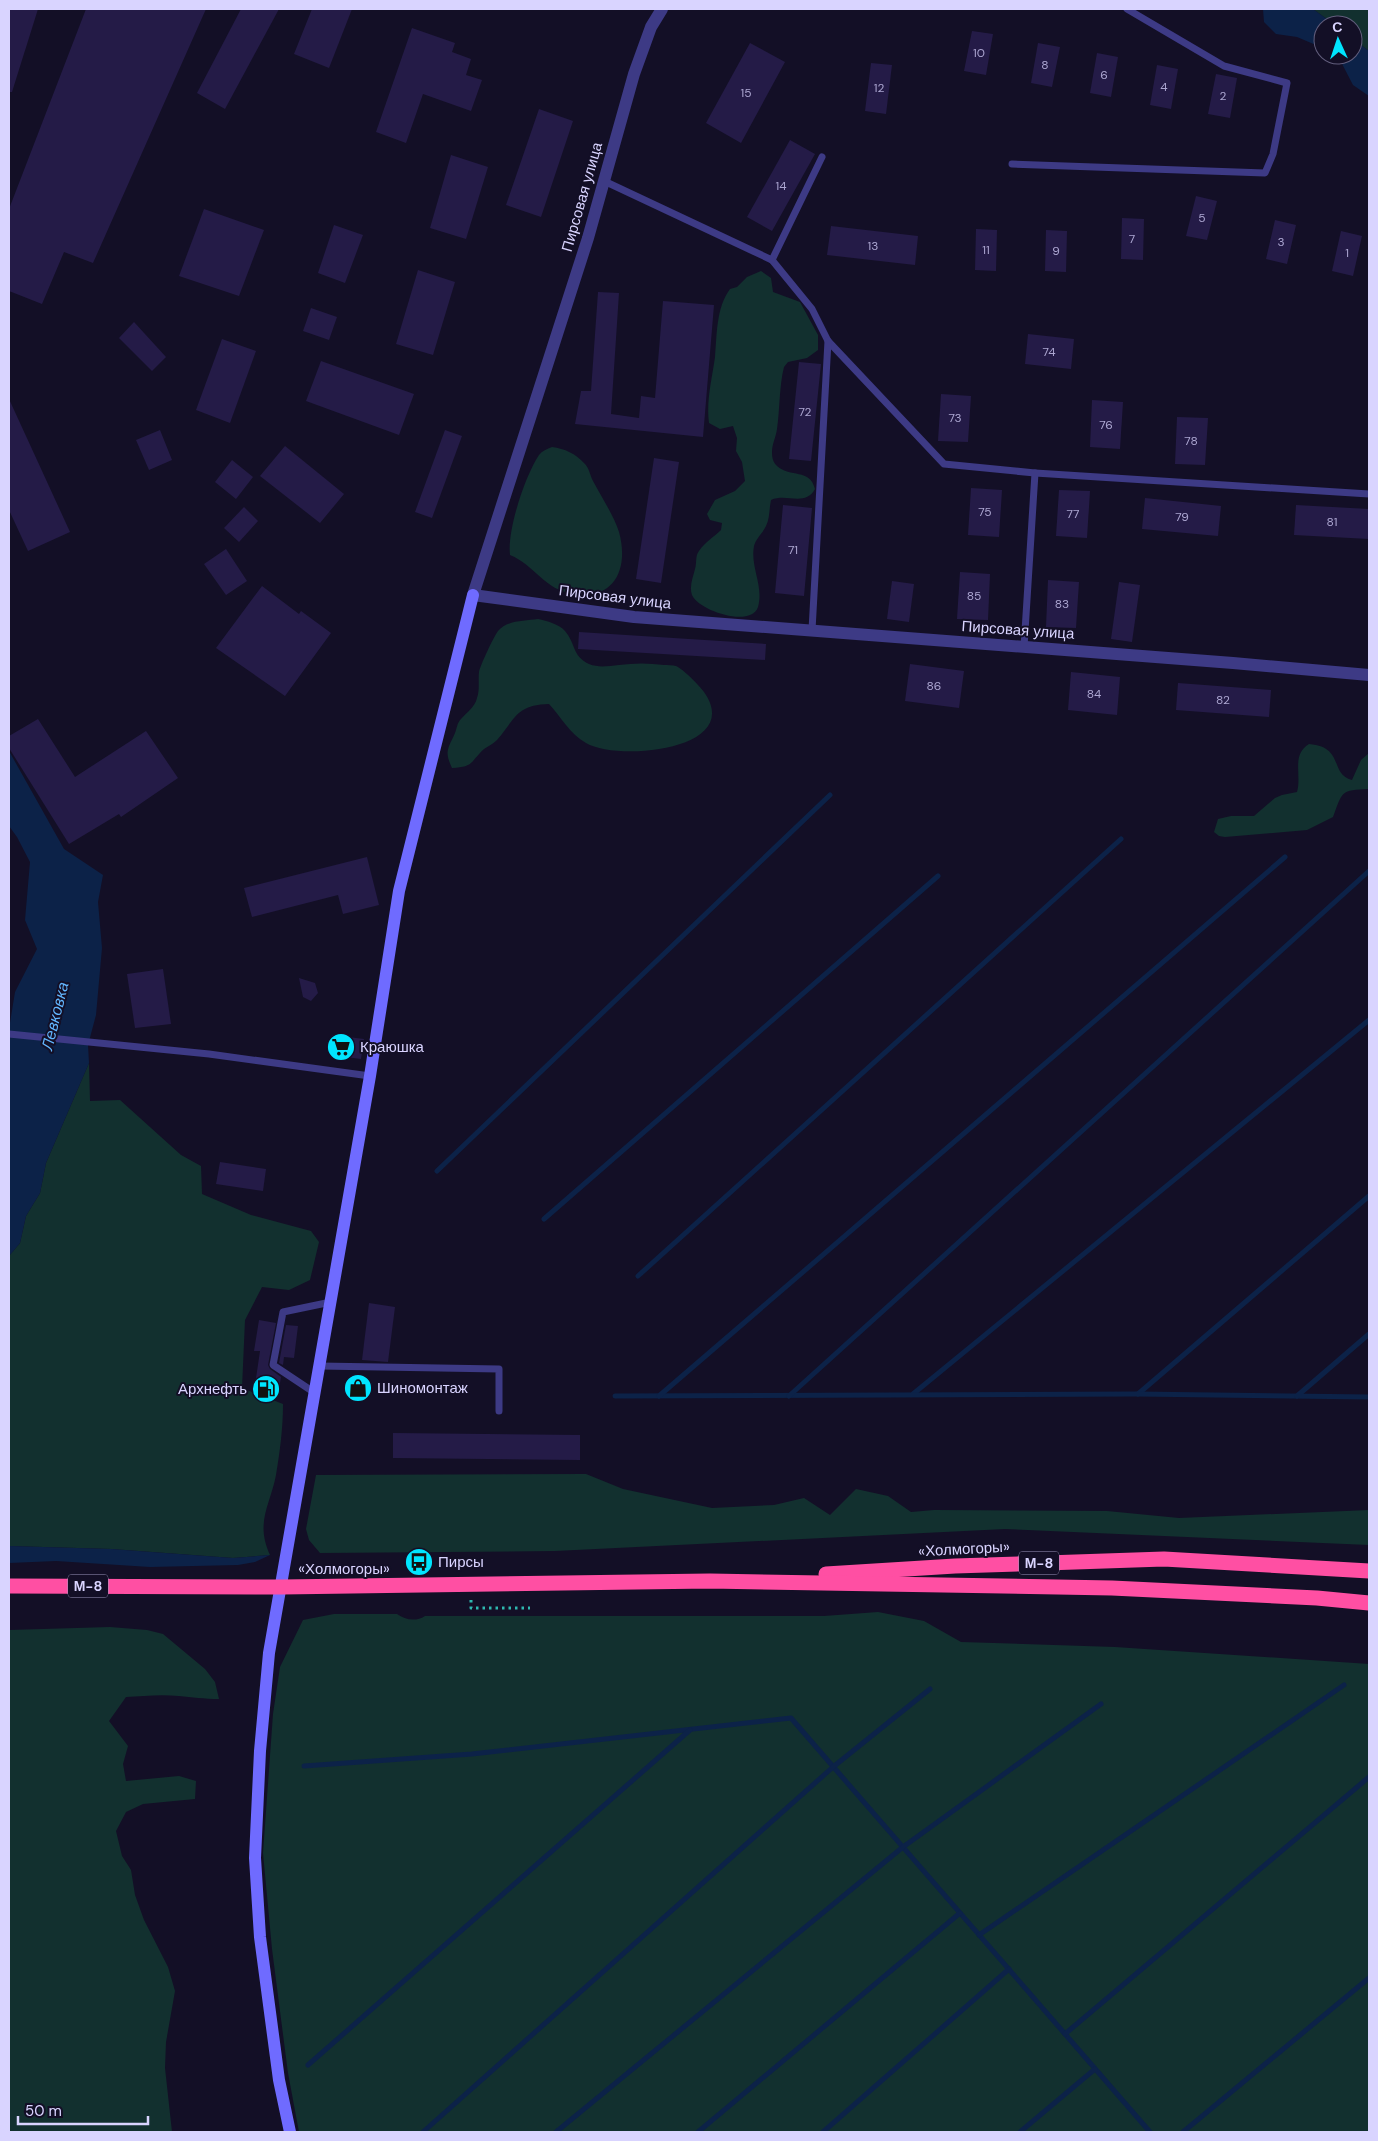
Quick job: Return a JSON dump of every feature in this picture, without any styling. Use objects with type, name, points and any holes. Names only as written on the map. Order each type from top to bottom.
[{"type":"highway","name":"«Холмогоры»","points":[[710,1581],[954,1566],[1164,1559],[1369,1571]]},
{"type":"highway","name":"«Холмогоры»","points":[[9,1586],[282,1587],[710,1581],[1112,1588],[1317,1598],[1369,1603]]},
{"type":"street","name":"Пирсовая улица","points":[[662,9],[651,27],[634,74],[588,238],[473,595],[634,617],[1369,675]]},
{"type":"street","points":[[290,2132],[279,2080],[260,1937],[255,1858],[260,1751],[268,1662],[370,1076],[399,891],[473,595]]},
{"type":"lane","points":[[1012,164],[1265,173],[1272,154],[1287,83],[1224,66],[1128,9]]},
{"type":"lane","points":[[772,260],[822,157]]},
{"type":"lane","points":[[604,181],[772,260],[812,309],[828,341],[944,464],[1035,473],[1369,494]]},
{"type":"lane","points":[[812,630],[828,341]]},
{"type":"lane","points":[[1024,648],[1035,473]]},
{"type":"lane","points":[[9,1034],[209,1054],[370,1076]]},
{"type":"lane","points":[[315,1394],[272,1365],[282,1312],[331,1302]]},
{"type":"lane","points":[[320,1366],[499,1369],[499,1411]]},
{"type":"green space","points":[[1313,9],[1369,9],[1369,51],[1363,46],[1363,15],[1321,15]]},
{"type":"green space","points":[[761,271],[771,278],[773,292],[800,302],[818,335],[818,350],[807,358],[788,362],[784,367],[777,429],[772,452],[773,460],[777,466],[782,470],[809,478],[815,489],[811,494],[801,499],[777,498],[771,500],[765,529],[756,540],[753,554],[759,592],[758,607],[753,613],[736,617],[704,607],[692,595],[691,585],[698,553],[721,530],[722,523],[710,520],[707,514],[715,500],[735,491],[745,481],[742,462],[736,451],[737,438],[733,426],[720,429],[709,423],[709,398],[720,313],[725,296],[730,289],[737,287],[747,277]]},
{"type":"green space","points":[[552,447],[570,452],[586,466],[619,532],[622,545],[620,569],[616,579],[609,587],[600,592],[588,595],[564,592],[547,583],[519,559],[510,555],[514,518],[528,476],[539,455]]},
{"type":"green space","points":[[538,619],[560,626],[580,657],[589,664],[596,666],[647,664],[676,666],[699,685],[704,692],[712,712],[707,727],[693,739],[672,746],[648,751],[602,749],[586,743],[575,735],[549,704],[538,705],[523,710],[518,714],[497,740],[484,749],[471,763],[452,768],[448,758],[449,747],[459,722],[476,701],[480,669],[496,634],[502,627],[511,623]]},
{"type":"green space","points":[[1309,744],[1328,750],[1345,777],[1352,780],[1361,760],[1369,753],[1369,789],[1348,791],[1341,797],[1333,817],[1307,830],[1225,837],[1219,836],[1214,832],[1218,819],[1231,816],[1254,816],[1275,798],[1297,792],[1300,754]]},
{"type":"green space","points":[[89,1063],[90,1101],[120,1100],[181,1155],[201,1166],[202,1194],[251,1215],[311,1231],[319,1242],[310,1280],[289,1290],[262,1287],[245,1320],[242,1388],[283,1404],[282,1431],[277,1466],[264,1523],[264,1533],[270,1555],[233,1558],[111,1549],[9,1546],[9,1256],[20,1243],[26,1216],[40,1193],[46,1163]]},
{"type":"green space","points":[[586,1474],[623,1489],[712,1508],[774,1505],[804,1498],[830,1515],[856,1489],[888,1496],[911,1512],[934,1510],[1107,1511],[1179,1518],[1369,1510],[1369,1545],[1005,1529],[555,1551],[320,1553],[309,1540],[306,1529],[316,1475]]},
{"type":"green space","points":[[878,1612],[924,1621],[961,1642],[1115,1647],[1369,1664],[1369,2132],[299,2132],[288,2073],[272,1949],[263,1853],[273,1714],[280,1667],[303,1620],[334,1614],[397,1614],[403,1618],[414,1620],[425,1616],[824,1616]]},
{"type":"green space","points":[[110,1627],[147,1630],[163,1634],[205,1669],[215,1682],[219,1699],[166,1695],[126,1697],[109,1721],[128,1746],[123,1764],[126,1781],[179,1776],[196,1781],[195,1799],[143,1804],[126,1812],[116,1831],[122,1856],[131,1870],[135,1895],[144,1920],[168,1967],[175,1991],[166,2042],[165,2068],[172,2132],[9,2132],[9,1630]]},
{"type":"water","points":[[1263,9],[1313,9],[1321,15],[1313,15],[1313,44],[1297,37],[1276,34],[1264,22]]},
{"type":"water","points":[[1363,46],[1369,51],[1369,96],[1353,85],[1343,65],[1363,65]]},
{"type":"water","name":"Левковка","points":[[9,751],[64,849],[103,875],[98,902],[102,948],[96,1015],[88,1045],[89,1063],[46,1163],[40,1193],[26,1216],[20,1243],[9,1256],[9,1029],[15,992],[37,949],[25,920],[30,862],[9,826]]},
{"type":"water","points":[[9,1546],[111,1549],[233,1558],[270,1555],[255,1562],[238,1565],[150,1567],[56,1561],[9,1563]]},
{"type":"building","points":[[9,9],[38,9],[12,92],[9,92]]},
{"type":"building","points":[[86,9],[206,9],[93,263],[64,252],[42,304],[9,291],[9,209]]},
{"type":"building","points":[[241,9],[279,9],[225,109],[197,93]]},
{"type":"building","points":[[312,9],[352,9],[329,68],[294,54]]},
{"type":"building","points":[[412,28],[455,43],[452,52],[471,59],[466,75],[482,80],[471,111],[423,94],[406,143],[376,132]]},
{"type":"building","points":[[972,31],[993,34],[986,75],[964,71]]},
{"type":"building","points":[[750,43],[785,62],[741,143],[706,123]]},
{"type":"building","points":[[1038,43],[1060,47],[1052,87],[1031,83]]},
{"type":"building","points":[[1097,53],[1118,57],[1111,97],[1090,93]]},
{"type":"building","points":[[871,63],[892,65],[886,114],[865,111]]},
{"type":"building","points":[[1157,65],[1178,69],[1171,109],[1150,105]]},
{"type":"building","points":[[1216,74],[1237,78],[1230,118],[1208,114]]},
{"type":"building","points":[[539,109],[573,121],[541,217],[506,205]]},
{"type":"building","points":[[790,140],[815,154],[772,231],[747,217]]},
{"type":"building","points":[[451,155],[488,167],[466,239],[430,228]]},
{"type":"building","points":[[1196,196],[1217,201],[1207,240],[1186,236]]},
{"type":"building","points":[[204,209],[264,230],[239,296],[179,276]]},
{"type":"building","points":[[1122,218],[1144,219],[1143,260],[1121,259]]},
{"type":"building","points":[[1275,220],[1296,225],[1287,264],[1266,259]]},
{"type":"building","points":[[334,225],[363,235],[345,283],[318,273]]},
{"type":"building","points":[[831,226],[918,236],[915,265],[827,255]]},
{"type":"building","points":[[976,229],[997,230],[996,271],[975,270]]},
{"type":"building","points":[[1046,230],[1067,231],[1066,272],[1045,271]]},
{"type":"building","points":[[1341,231],[1362,236],[1353,276],[1332,271]]},
{"type":"building","points":[[418,270],[455,282],[433,355],[396,344]]},
{"type":"building","points":[[598,292],[619,293],[611,414],[639,418],[641,396],[655,398],[663,301],[714,305],[703,437],[575,424],[581,391],[591,391]]},
{"type":"building","points":[[311,308],[337,317],[329,340],[303,331]]},
{"type":"building","points":[[134,322],[166,357],[152,371],[119,338]]},
{"type":"building","points":[[1028,334],[1074,339],[1071,369],[1025,364]]},
{"type":"building","points":[[222,339],[256,351],[230,423],[196,410]]},
{"type":"building","points":[[321,361],[414,394],[399,435],[306,401]]},
{"type":"building","points":[[799,362],[821,364],[811,461],[789,459]]},
{"type":"building","points":[[941,394],[971,396],[968,442],[938,441]]},
{"type":"building","points":[[9,399],[70,532],[28,551],[9,510]]},
{"type":"building","points":[[1092,400],[1123,402],[1120,449],[1090,447]]},
{"type":"building","points":[[1177,417],[1208,418],[1205,465],[1175,464]]},
{"type":"building","points":[[160,430],[172,460],[149,470],[136,440]]},
{"type":"building","points":[[445,430],[462,436],[432,518],[415,512]]},
{"type":"building","points":[[285,446],[344,494],[320,523],[260,476]]},
{"type":"building","points":[[654,458],[679,462],[661,583],[636,579]]},
{"type":"building","points":[[232,460],[253,477],[236,499],[215,482]]},
{"type":"building","points":[[971,488],[1002,490],[999,537],[968,535]]},
{"type":"building","points":[[1059,490],[1090,491],[1087,538],[1056,536]]},
{"type":"building","points":[[1145,498],[1221,506],[1218,536],[1142,529]]},
{"type":"building","points":[[783,505],[812,508],[804,596],[775,593]]},
{"type":"building","points":[[1296,505],[1369,509],[1369,539],[1294,535]]},
{"type":"building","points":[[244,507],[258,521],[239,542],[224,528]]},
{"type":"building","points":[[226,549],[247,581],[226,595],[204,564]]},
{"type":"building","points":[[960,572],[990,574],[988,620],[957,619]]},
{"type":"building","points":[[1048,580],[1079,582],[1076,628],[1046,627]]},
{"type":"building","points":[[892,581],[914,584],[909,622],[887,619]]},
{"type":"building","points":[[1119,582],[1140,585],[1132,642],[1111,639]]},
{"type":"building","points":[[262,586],[299,614],[301,611],[331,633],[285,696],[216,648]]},
{"type":"building","points":[[579,632],[766,644],[765,660],[578,649]]},
{"type":"building","points":[[910,664],[964,671],[959,708],[905,701]]},
{"type":"building","points":[[1071,672],[1120,677],[1117,715],[1068,710]]},
{"type":"building","points":[[1178,683],[1271,690],[1269,717],[1176,710]]},
{"type":"building","points":[[38,719],[75,777],[146,731],[178,778],[121,817],[119,814],[69,844],[9,748],[9,736]]},
{"type":"building","points":[[367,857],[379,905],[343,914],[338,895],[252,917],[244,888]]},
{"type":"building","points":[[163,969],[171,1024],[135,1028],[127,974]]},
{"type":"building","points":[[299,978],[315,983],[318,993],[311,1001],[303,997]]},
{"type":"building","points":[[332,1035],[364,1039],[361,1059],[330,1055]]},
{"type":"building","points":[[220,1162],[266,1169],[263,1191],[216,1184]]},
{"type":"building","points":[[369,1303],[395,1307],[388,1362],[362,1360]]},
{"type":"building","points":[[259,1320],[276,1323],[268,1365],[270,1369],[281,1377],[278,1395],[254,1392],[260,1351],[254,1351]]},
{"type":"building","points":[[286,1325],[298,1326],[294,1358],[284,1357],[283,1365],[279,1363]]},
{"type":"building","points":[[393,1433],[580,1435],[580,1460],[393,1458]]},
{"type":"waterway","points":[[437,1171],[830,795]]},
{"type":"waterway","points":[[638,1276],[1121,839]]},
{"type":"waterway","points":[[659,1396],[1285,857]]},
{"type":"waterway","points":[[789,1396],[1369,871]]},
{"type":"waterway","points":[[544,1219],[938,876]]},
{"type":"waterway","points":[[913,1394],[1369,1020]]},
{"type":"waterway","points":[[1138,1394],[1369,1196]]},
{"type":"waterway","points":[[1297,1396],[1369,1334]]},
{"type":"waterway","points":[[615,1396],[1137,1394],[1369,1397]]},
{"type":"waterway","points":[[979,1935],[1344,1685]]},
{"type":"waterway","points":[[423,2132],[833,1767],[930,1689]]},
{"type":"waterway","points":[[556,2132],[903,1847],[1101,1704]]},
{"type":"waterway","points":[[304,1766],[472,1754],[791,1718],[1150,2132]]},
{"type":"waterway","points":[[308,2065],[690,1730]]},
{"type":"waterway","points":[[1065,2034],[1369,1777]]},
{"type":"waterway","points":[[698,2132],[960,1913]]},
{"type":"waterway","points":[[823,2132],[1009,1969]]},
{"type":"waterway","points":[[1183,2132],[1369,1978]]},
{"type":"waterway","points":[[1020,2132],[1095,2069]]},
{"type":"place","name":"Краюшка","points":[[341,1047]]},
{"type":"place","name":"Шиномонтаж","points":[[358,1388]]},
{"type":"place","name":"Архнефть","points":[[266,1389]]},
{"type":"place","name":"Пирсы","points":[[419,1562]]}]
